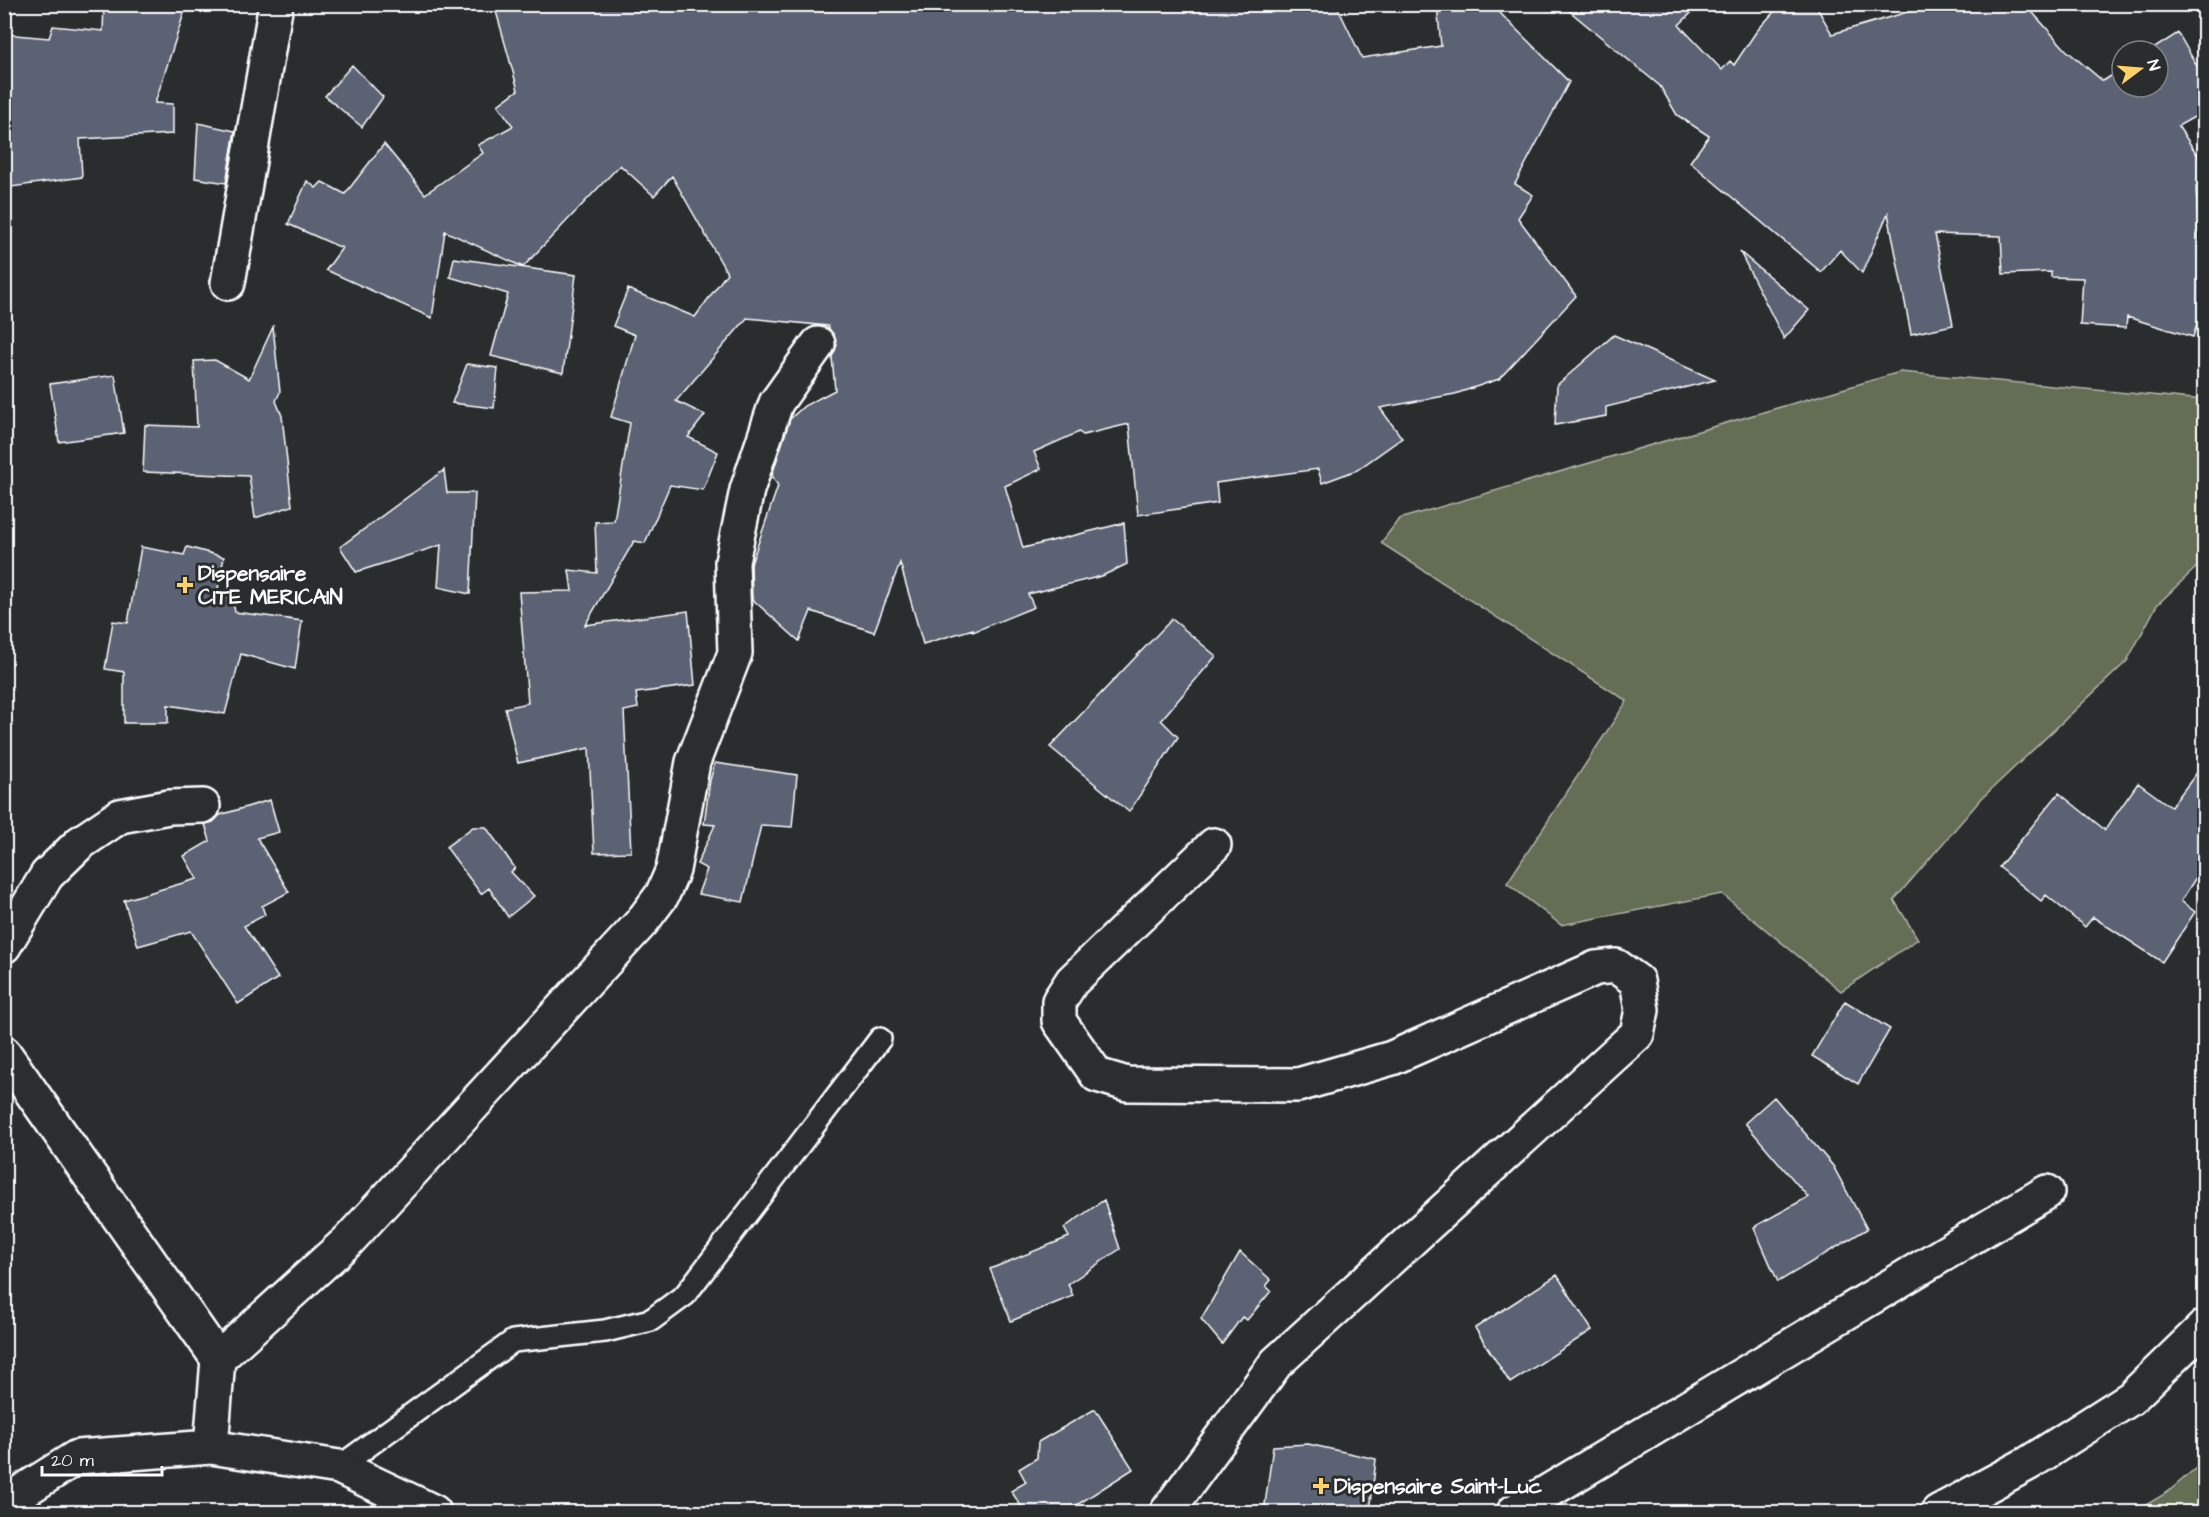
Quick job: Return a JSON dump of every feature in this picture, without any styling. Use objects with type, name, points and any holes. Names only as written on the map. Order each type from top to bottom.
[{"type":"street","points":[[228,283],[276,4]]},
{"type":"street","points":[[218,1359],[348,1241],[641,923],[662,895],[674,870],[693,762],[735,653],[732,562],[747,490],[776,403],[818,344]]},
{"type":"street","points":[[4,946],[47,875],[80,843],[120,816],[169,807],[203,806]]},
{"type":"street","points":[[1167,1512],[1276,1363],[1637,1034],[1642,1010],[1637,981],[1616,966],[1596,968],[1392,1058],[1298,1085],[1127,1084],[1097,1075],[1059,1021],[1059,1001],[1072,981],[1214,845]]},
{"type":"street","points":[[4,1053],[218,1359],[212,1447]]},
{"type":"street","points":[[1514,1512],[2047,1192]]},
{"type":"street","points":[[1938,1512],[2029,1463],[2131,1398],[2205,1327]]},
{"type":"street","points":[[4,1503],[78,1457],[212,1447],[339,1467],[434,1512]]},
{"type":"lane","points":[[339,1467],[513,1341],[605,1331],[651,1320],[685,1295],[880,1039]]},
{"type":"green space","points":[[1900,372],[2204,400],[2204,560],[2157,605],[2127,661],[1982,798],[1894,900],[1918,939],[1841,991],[1722,894],[1561,925],[1507,883],[1627,701],[1381,543],[1399,519]]},
{"type":"green space","points":[[2204,1461],[2204,1512],[2134,1512],[2168,1492]]},
{"type":"building","points":[[104,4],[187,4],[155,103],[173,104],[173,134],[80,139],[82,177],[4,188],[4,34],[49,38],[53,26],[103,31]]},
{"type":"building","points":[[494,4],[1186,4],[1186,12],[1234,4],[1336,4],[1362,58],[1441,46],[1437,4],[1491,4],[1569,82],[1515,184],[1533,195],[1518,218],[1576,296],[1499,379],[1455,394],[1380,408],[1402,438],[1357,470],[1322,483],[1318,469],[1216,483],[1218,503],[1138,515],[1129,424],[1083,435],[1079,432],[1034,452],[1041,469],[1005,486],[1023,548],[1124,523],[1127,564],[1102,576],[1028,594],[1034,607],[973,632],[973,629],[923,644],[900,563],[874,632],[811,611],[799,641],[752,599],[751,564],[778,486],[772,475],[790,419],[804,406],[835,390],[832,357],[837,345],[828,326],[747,318],[676,401],[705,415],[688,437],[718,452],[703,490],[670,485],[645,543],[634,541],[585,625],[688,611],[695,685],[636,693],[638,708],[624,711],[631,852],[594,853],[589,748],[518,763],[505,708],[528,703],[519,592],[572,591],[569,570],[597,573],[595,522],[614,521],[630,423],[611,417],[635,335],[613,326],[628,289],[695,317],[727,273],[672,176],[654,196],[620,165],[523,267],[445,231],[432,318],[326,270],[342,248],[288,224],[307,181],[316,188],[322,182],[345,194],[384,144],[425,194],[483,153],[478,145],[513,126],[498,105],[518,90]]},
{"type":"building","points":[[1561,4],[1700,4],[1679,25],[1722,70],[1730,61],[1734,65],[1756,32],[1781,4],[1815,4],[1832,34],[1935,4],[2025,4],[2066,50],[2103,81],[2110,77],[2110,99],[2170,99],[2169,39],[2178,33],[2205,80],[2205,111],[2178,126],[2205,166],[2205,179],[2196,187],[2200,258],[2205,259],[2205,299],[2193,337],[2127,317],[2126,328],[2080,325],[2083,278],[2051,277],[2051,272],[2003,274],[2001,236],[1935,234],[1953,325],[1911,334],[1888,213],[1862,273],[1840,250],[1821,272],[1690,162],[1709,136],[1677,115],[1660,86]]},
{"type":"building","points":[[352,65],[383,97],[362,127],[325,96]]},
{"type":"building","points":[[198,123],[235,131],[226,183],[195,178]]},
{"type":"building","points":[[1740,252],[1809,310],[1784,339]]},
{"type":"building","points":[[454,258],[576,275],[563,373],[491,356],[508,294],[450,277]]},
{"type":"building","points":[[273,327],[280,392],[276,401],[282,416],[292,506],[255,518],[249,476],[143,472],[145,425],[197,427],[194,361],[215,360],[249,379]]},
{"type":"building","points":[[1614,335],[1715,380],[1606,407],[1606,416],[1555,425],[1557,385]]},
{"type":"building","points":[[467,364],[498,368],[494,408],[452,403]]},
{"type":"building","points":[[115,375],[124,433],[59,442],[50,384]]},
{"type":"building","points":[[444,470],[447,493],[475,493],[470,594],[438,587],[441,545],[356,572],[340,547]]},
{"type":"building","points":[[141,547],[184,555],[187,547],[224,557],[216,599],[232,597],[235,612],[302,621],[295,669],[241,654],[225,714],[168,705],[168,723],[124,723],[124,672],[105,669],[113,621],[128,623]]},
{"type":"building","points":[[1172,619],[1216,656],[1161,720],[1178,737],[1129,812],[1050,747]]},
{"type":"building","points":[[2205,762],[2205,863],[2181,901],[2195,912],[2162,962],[2093,917],[2085,927],[2046,895],[2041,901],[1999,867],[2059,793],[2105,830],[2138,783],[2171,807]]},
{"type":"building","points":[[715,763],[797,775],[792,827],[761,825],[743,902],[698,894],[707,869],[697,864],[715,825],[704,824],[710,780]]},
{"type":"building","points":[[270,800],[279,832],[257,838],[289,892],[262,906],[265,915],[244,926],[278,978],[238,1004],[191,931],[138,946],[124,900],[197,879],[184,856],[210,841],[205,824],[213,822],[220,815]]},
{"type":"building","points":[[473,827],[486,827],[515,868],[511,872],[534,896],[508,917],[489,888],[481,894],[446,847]]},
{"type":"building","points":[[1845,1001],[1890,1029],[1858,1084],[1812,1056]]},
{"type":"building","points":[[1774,1097],[1833,1166],[1867,1229],[1778,1282],[1754,1227],[1808,1197],[1745,1123]]},
{"type":"building","points":[[1104,1200],[1120,1249],[1068,1284],[1073,1296],[1011,1321],[990,1269],[1069,1237],[1064,1228]]},
{"type":"building","points":[[1240,1252],[1271,1280],[1266,1286],[1271,1291],[1247,1320],[1242,1317],[1222,1344],[1201,1319]]},
{"type":"building","points":[[1557,1275],[1592,1330],[1510,1383],[1475,1328]]},
{"type":"building","points":[[1095,1409],[1133,1469],[1066,1512],[1025,1512],[1011,1491],[1026,1482],[1019,1469],[1037,1458],[1038,1442]]},
{"type":"building","name":"Dispensaire Saint-Luc","points":[[1308,1444],[1376,1459],[1370,1512],[1264,1512],[1273,1446]]},
{"type":"place","name":"Dispensaire CITE MERICAIN","points":[[185,585]]},
{"type":"place","name":"Dispensaire Saint-Luc","points":[[1321,1486]]}]
